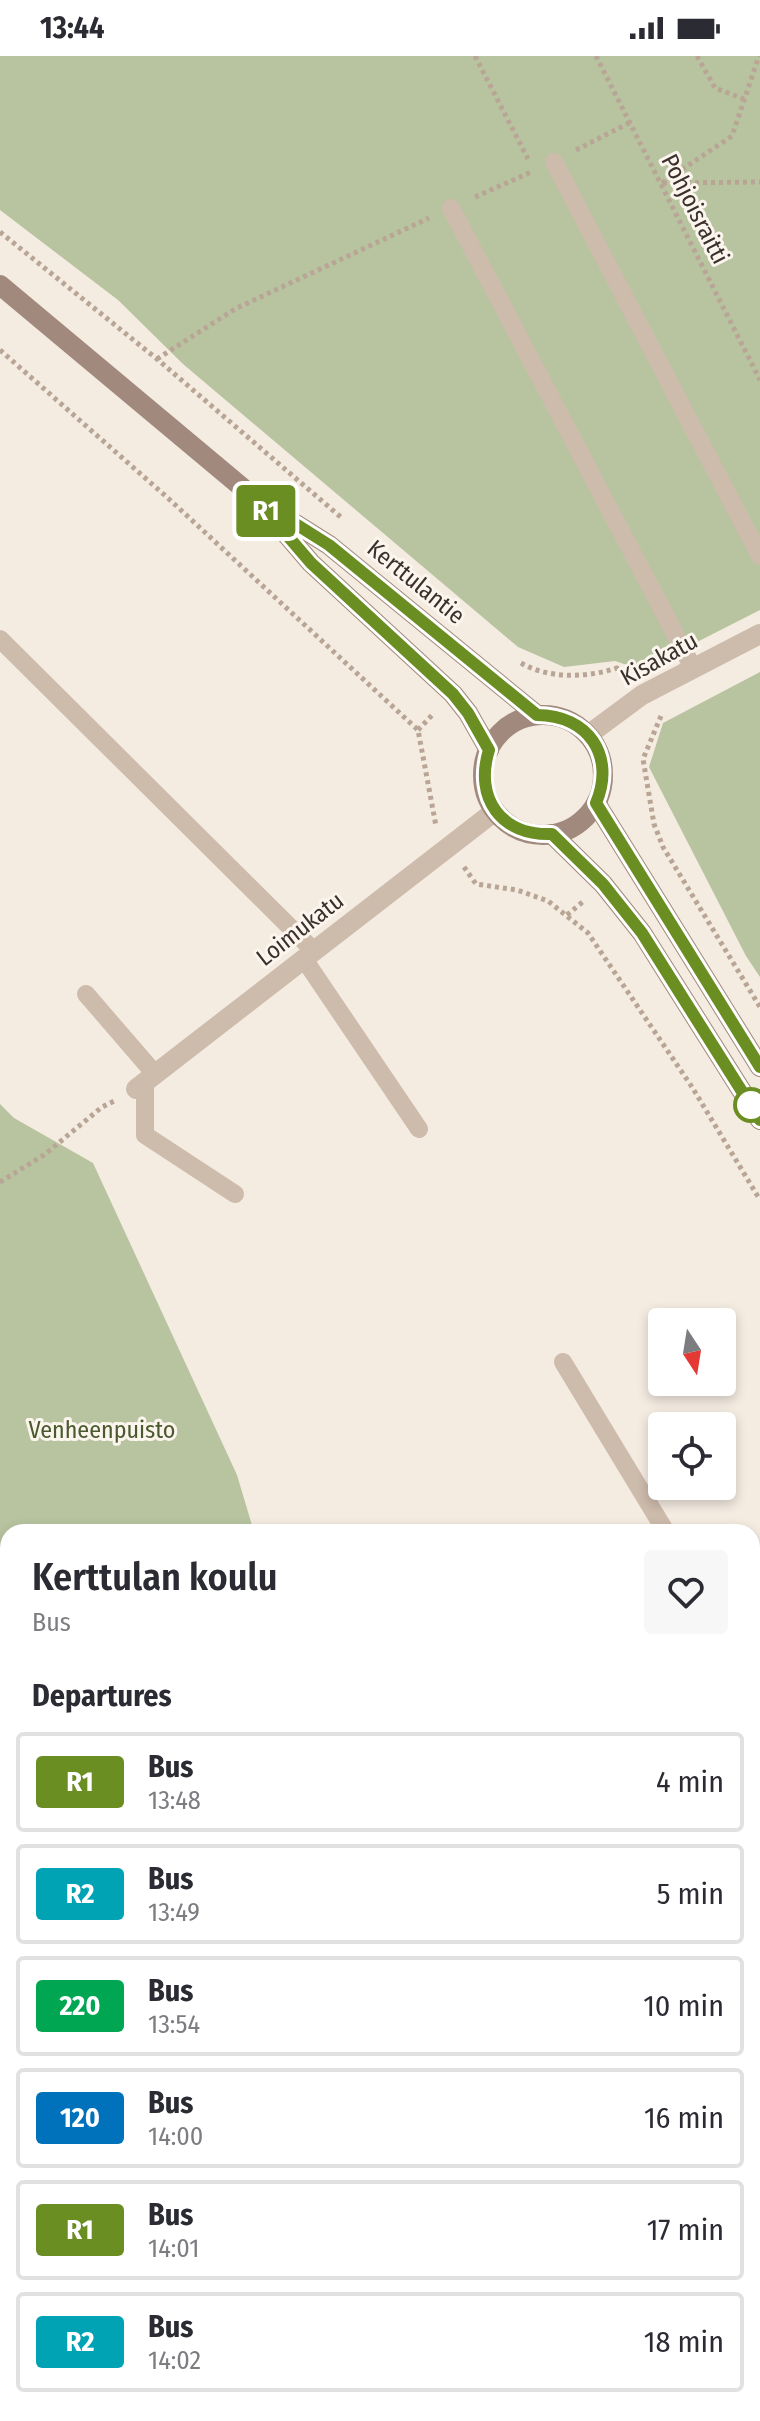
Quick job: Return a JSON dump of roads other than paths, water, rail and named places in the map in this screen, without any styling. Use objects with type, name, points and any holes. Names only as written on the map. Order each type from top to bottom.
[{"type":"street","name":"Kerttulantie","points":[[0,285],[256,499],[329,545],[537,715]]},
{"type":"street","name":"Kerttulantie","points":[[256,499],[311,563],[453,694],[489,750]]},
{"type":"street","name":"Kisakatu","points":[[588,735],[642,695],[760,634]]},
{"type":"street","points":[[553,715],[569,720],[588,735],[601,756],[604,772],[596,803],[578,825],[552,834],[536,835],[520,830],[495,811],[483,781],[484,765],[497,737],[508,726],[522,718],[553,715]]},
{"type":"street","points":[[596,803],[760,1067]]},
{"type":"street","name":"Loimukatu","points":[[145,1082],[495,811]]},
{"type":"street","points":[[552,834],[603,884],[642,933],[760,1120]]},
{"type":"lane","points":[[554,162],[760,556]]},
{"type":"lane","points":[[451,208],[693,668]]},
{"type":"lane","points":[[0,639],[309,955],[419,1129]]},
{"type":"lane","points":[[86,994],[145,1082],[145,1135],[235,1194]]},
{"type":"lane","points":[[563,1362],[661,1524]]},
{"type":"park label","name":"Venheenpuisto","points":[[102,1430]]}]
